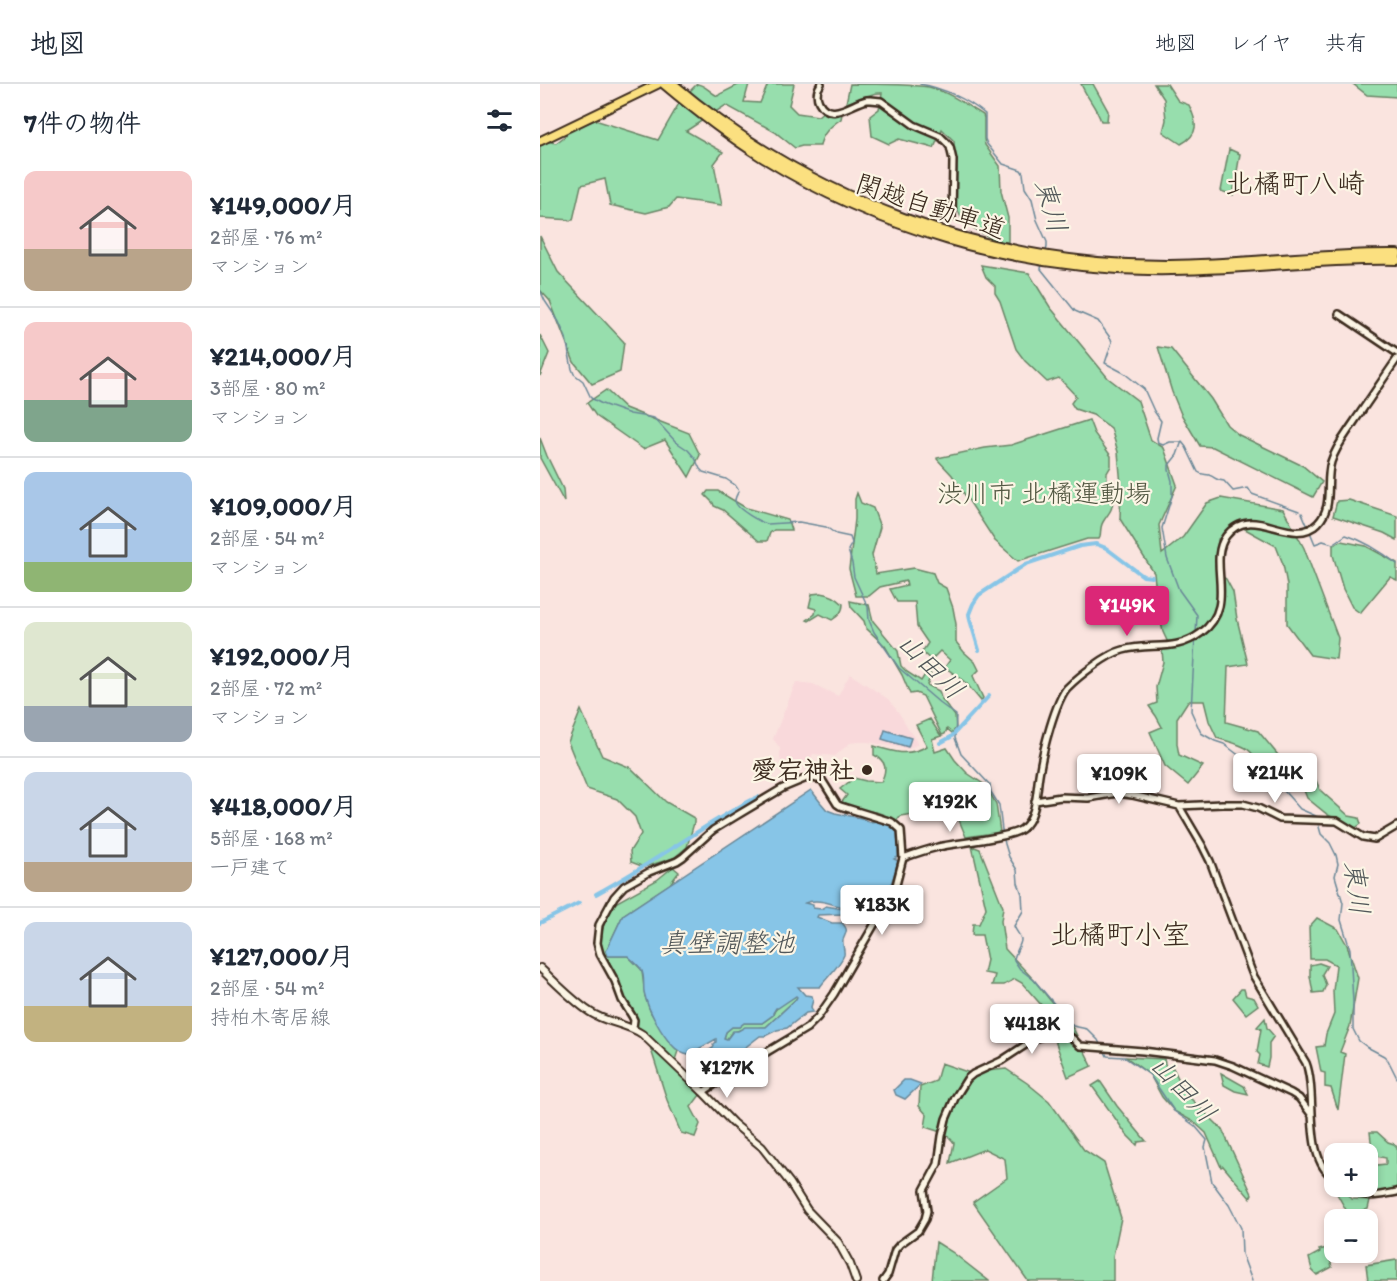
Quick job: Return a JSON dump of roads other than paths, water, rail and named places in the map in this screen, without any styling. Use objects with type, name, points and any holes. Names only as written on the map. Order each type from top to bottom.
[{"type":"highway","name":"関越自動車道","points":[[664,84],[766,153],[838,192],[910,221],[993,248],[1040,260],[1148,270],[1195,270],[1340,260],[1397,260]]},
{"type":"highway","name":"関越自動車道","points":[[673,84],[685,98]]},
{"type":"highway","name":"関越自動車道","points":[[1084,263],[1181,265],[1349,254],[1397,254]]},
{"type":"main road","points":[[540,141],[658,84]]},
{"type":"main road","points":[[540,968],[591,1013],[633,1028],[650,1041],[733,1123],[762,1147],[790,1183],[807,1210],[837,1242],[850,1264],[856,1281]]},
{"type":"street","points":[[821,84],[818,88],[818,98],[823,108],[842,111],[867,100],[881,101],[914,125],[940,136],[948,143],[952,153],[952,217]]},
{"type":"street","points":[[1339,314],[1397,353]]},
{"type":"street","points":[[903,858],[936,847],[1022,830],[1032,815],[1043,755],[1057,708],[1066,689],[1106,657],[1119,651],[1130,648],[1179,645],[1206,629],[1219,607],[1221,546],[1230,531],[1242,524],[1255,523],[1289,532],[1302,531],[1311,529],[1323,518],[1328,501],[1329,472],[1335,453],[1397,359]]},
{"type":"street","points":[[633,1028],[634,1020],[600,954],[597,934],[602,916],[624,886],[655,868],[677,861],[704,837],[735,816],[807,778],[822,780],[840,806],[892,822],[898,826],[902,834],[903,858],[895,889],[840,984],[818,1017],[807,1028],[703,1092]]},
{"type":"street","points":[[1035,801],[1061,796],[1088,798],[1118,793],[1179,806],[1243,804],[1258,808],[1280,819],[1337,822],[1359,835],[1376,839],[1397,826]]},
{"type":"street","points":[[1179,806],[1210,861],[1253,975],[1306,1063],[1310,1077],[1311,1114],[1317,1151],[1324,1168]]},
{"type":"street","points":[[883,1281],[888,1274],[895,1250],[918,1231],[925,1219],[927,1211],[924,1190],[938,1164],[946,1119],[961,1088],[973,1074],[1001,1061],[1047,1033],[1056,1032],[1068,1035],[1080,1046],[1191,1056],[1224,1062],[1291,1093],[1299,1098],[1311,1114]]},
{"type":"street","points":[[1378,1195],[1397,1192]]},
{"type":"water","points":[[885,730],[911,738],[908,747],[882,739]]},
{"type":"water","name":"真壁調整池","points":[[811,790],[827,810],[869,822],[880,821],[891,825],[898,833],[898,857],[894,859],[898,861],[890,888],[881,901],[866,908],[818,901],[805,903],[813,905],[813,908],[821,909],[826,906],[843,909],[843,914],[818,915],[817,917],[832,923],[842,923],[846,929],[843,942],[844,955],[833,972],[820,987],[798,987],[805,995],[812,996],[813,1012],[806,1013],[787,1028],[760,1036],[721,1066],[704,1074],[697,1072],[694,1065],[696,1058],[713,1048],[716,1039],[688,1055],[673,1046],[654,1019],[644,992],[641,969],[628,956],[608,956],[606,951],[623,915]],"holes":[[[797,997],[766,1027],[745,1027],[733,1031],[727,1039],[724,1038],[726,1032],[732,1027],[739,1027],[744,1023],[762,1023],[773,1015],[776,1008]]]},
{"type":"water","points":[[904,1080],[921,1084],[905,1099],[896,1095],[894,1090]]},
{"type":"waterway","name":"東川","points":[[920,84],[954,95],[985,114],[987,144],[1003,164],[1021,170],[1023,173],[1025,188],[1032,199],[1037,220],[1047,242],[1046,251]]},
{"type":"waterway","name":"東川","points":[[1042,264],[1041,269],[1075,311],[1098,321],[1111,339],[1105,363],[1124,373],[1144,389],[1161,421],[1158,443],[1163,445],[1170,442],[1181,442]]},
{"type":"waterway","name":"山田川","points":[[540,290],[566,338],[574,374],[583,381],[591,398],[630,414],[654,418],[676,442],[688,450],[703,472],[726,479],[735,485],[739,491],[735,498],[736,504],[755,518],[768,524],[799,522],[826,527],[836,534],[850,537],[852,543],[848,550],[854,577],[868,607],[869,620],[874,632],[899,668],[956,715],[955,738],[961,754],[990,785],[991,792],[999,805],[1005,844],[1009,857],[1017,870],[1022,894],[1023,911],[1014,926],[1021,940],[1014,960],[1073,1026],[1087,1029],[1101,1046]]},
{"type":"waterway","name":"東川","points":[[1182,441],[1177,455],[1169,465],[1172,496],[1162,528],[1167,558],[1179,590],[1197,615],[1196,634]]},
{"type":"waterway","points":[[1182,442],[1199,473],[1224,481],[1233,491],[1248,488],[1252,494],[1299,511]]},
{"type":"waterway","points":[[1302,513],[1308,527]]},
{"type":"waterway","points":[[1310,532],[1315,544],[1323,541],[1333,544],[1346,535],[1353,537],[1373,547],[1397,564]]},
{"type":"waterway","points":[[979,650],[969,614],[973,604],[979,595],[1026,564],[1080,546],[1096,544],[1106,548],[1143,576],[1152,577]]},
{"type":"waterway","name":"東川","points":[[1195,638],[1191,711],[1201,733],[1224,744],[1277,783],[1300,809],[1316,816],[1321,834],[1330,843],[1336,855],[1338,864],[1335,876],[1343,903],[1341,920],[1350,949],[1353,1029],[1359,1041],[1388,1060],[1397,1078]]},
{"type":"waterway","points":[[940,743],[951,737],[989,696]]},
{"type":"waterway","points":[[596,894],[758,797]]},
{"type":"waterway","points":[[540,923],[579,903]]},
{"type":"waterway","name":"山田川","points":[[1104,1050],[1107,1056],[1124,1057],[1150,1075],[1174,1111],[1195,1126],[1207,1140],[1205,1147],[1212,1182],[1229,1205],[1241,1228],[1242,1254],[1252,1281]]},
{"type":"place","name":"愛宕神社","points":[[867,770]]},
{"type":"district","name":"北橘町八崎","points":[[1295,183]]},
{"type":"district","name":"北橘町小室","points":[[1120,934]]},
{"type":"park label","name":"渋川市 北橘運動場","points":[[1044,493]]}]
